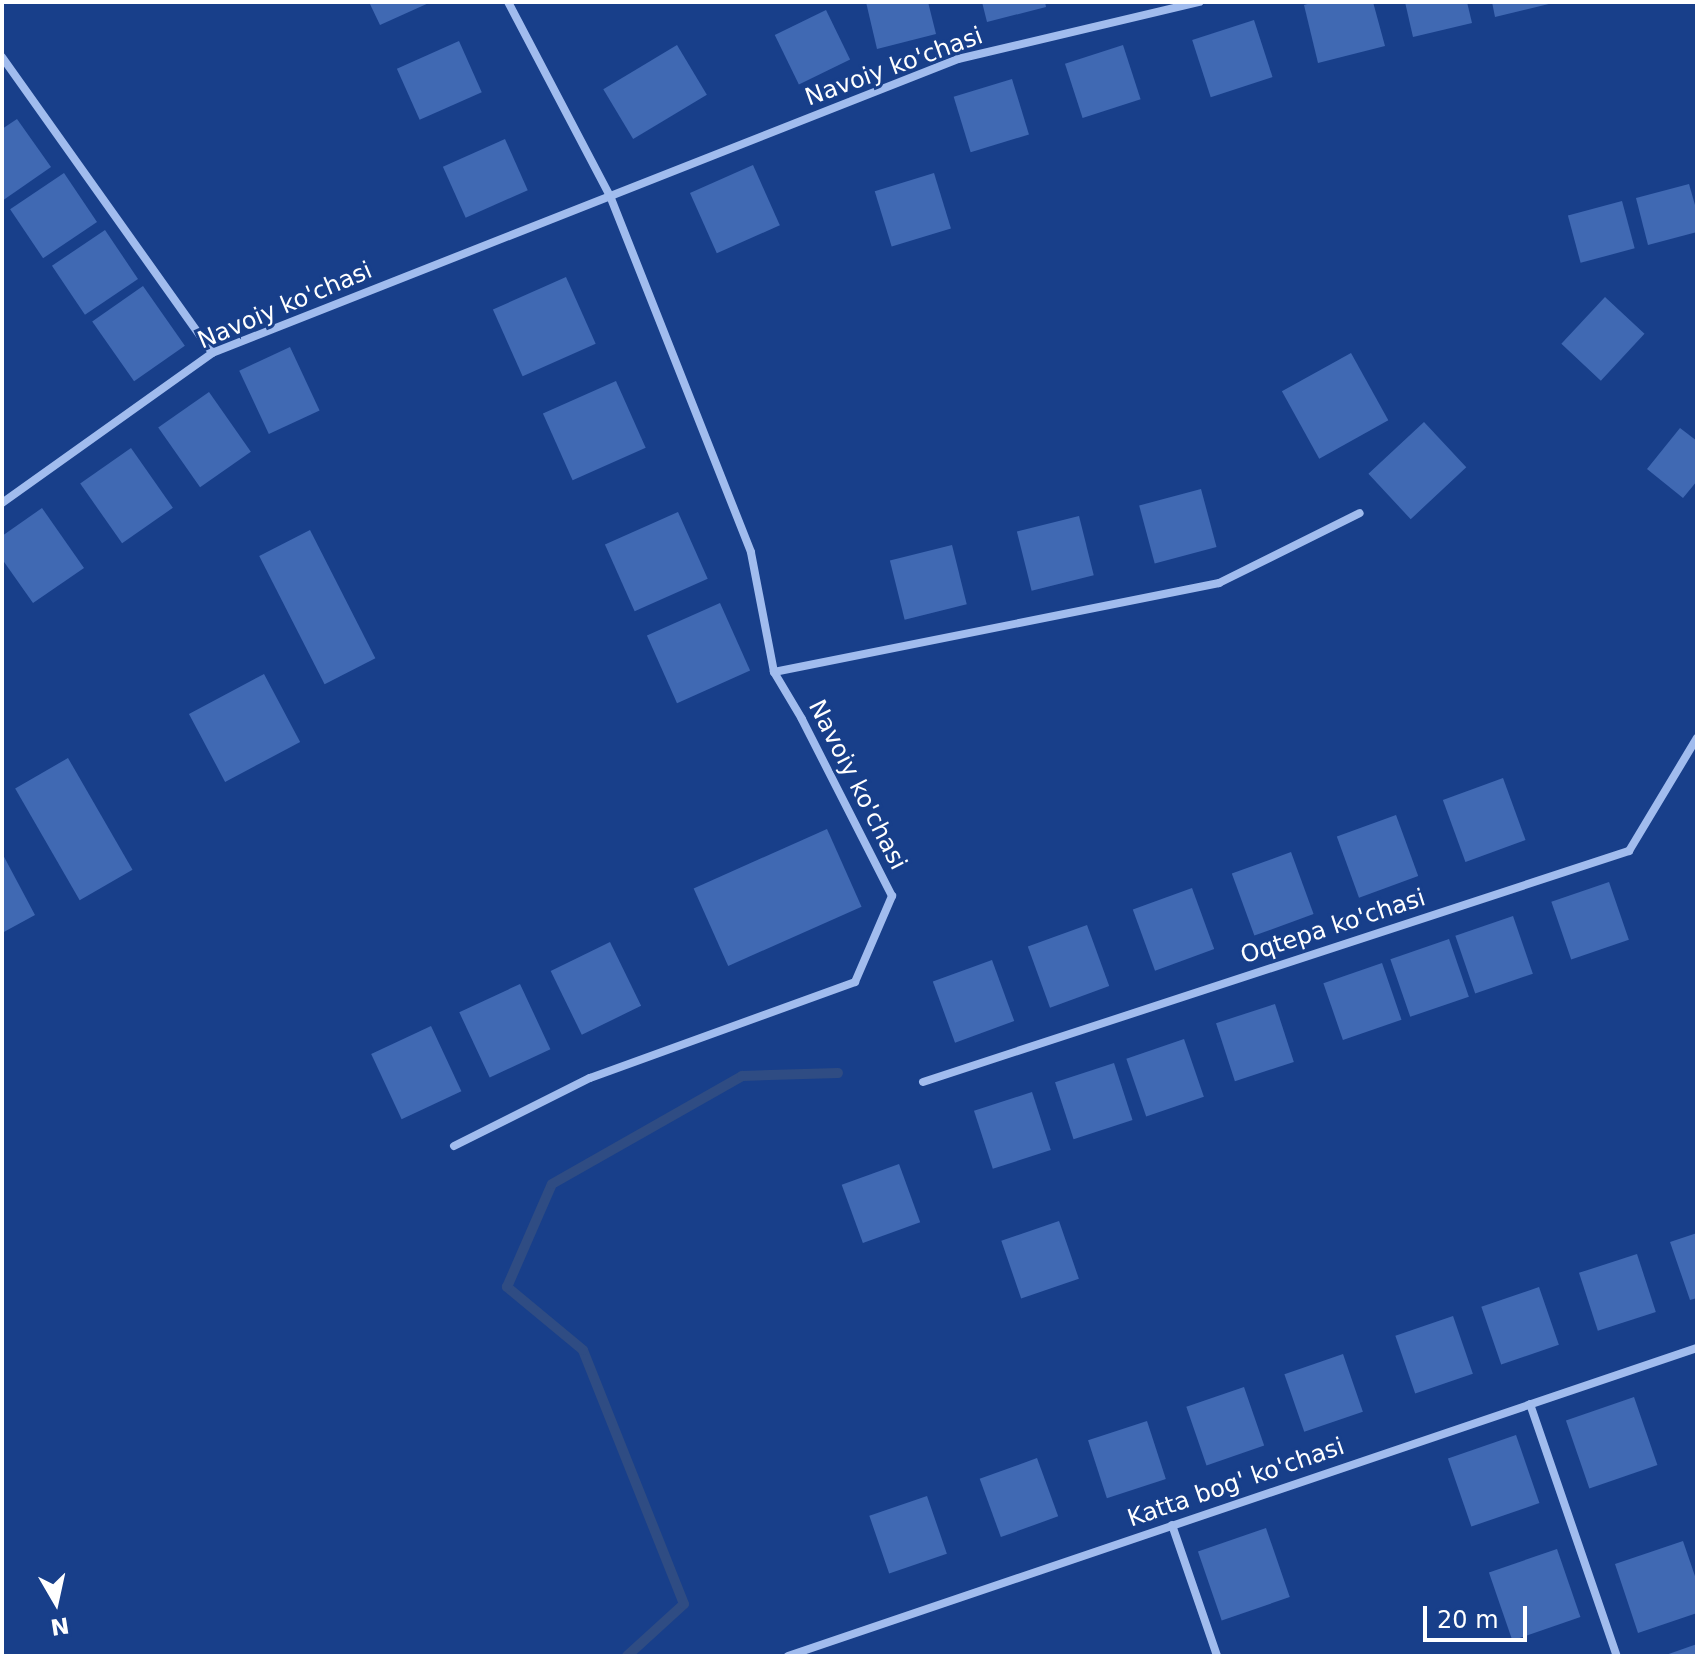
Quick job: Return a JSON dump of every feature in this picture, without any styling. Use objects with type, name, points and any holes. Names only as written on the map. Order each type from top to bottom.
[{"type":"street","points":[[508,2],[611,198]]},
{"type":"street","name":"Navoiy ko'chasi","points":[[2,503],[212,353],[958,59],[1199,2]]},
{"type":"street","points":[[2,57],[212,353]]},
{"type":"street","name":"Navoiy ko'chasi","points":[[454,1146],[590,1078],[855,982],[892,896],[802,719],[774,672],[751,552],[611,198]]},
{"type":"street","points":[[774,672],[1219,583],[1360,513]]},
{"type":"street","name":"Oqtepa ko'chasi","points":[[923,1082],[1629,851],[1697,738]]},
{"type":"street","name":"Katta bog' ko'chasi","points":[[788,1656],[1697,1348]]},
{"type":"street","points":[[1530,1404],[1617,1656]]},
{"type":"street","points":[[1172,1525],[1217,1656]]},
{"type":"building","points":[[369,2],[431,2],[380,25]]},
{"type":"building","points":[[866,2],[928,2],[936,34],[877,49]]},
{"type":"building","points":[[982,2],[1045,2],[1046,7],[987,22]]},
{"type":"building","points":[[1314,2],[1373,2],[1385,46],[1318,63],[1304,5]]},
{"type":"building","points":[[1405,2],[1467,2],[1472,23],[1413,37]]},
{"type":"building","points":[[1492,2],[1553,2],[1553,3],[1495,17]]},
{"type":"building","points":[[826,10],[850,59],[799,84],[775,35]]},
{"type":"building","points":[[1254,20],[1273,77],[1211,97],[1192,40]]},
{"type":"building","points":[[459,41],[482,92],[420,120],[397,69]]},
{"type":"building","points":[[677,45],[707,95],[633,139],[603,89]]},
{"type":"building","points":[[1123,45],[1141,99],[1083,118],[1065,64]]},
{"type":"building","points":[[1012,79],[1029,134],[971,152],[954,97]]},
{"type":"building","points":[[17,119],[51,167],[2,201],[2,129]]},
{"type":"building","points":[[505,139],[528,190],[466,218],[443,167]]},
{"type":"building","points":[[753,165],[780,225],[717,253],[690,193]]},
{"type":"building","points":[[64,173],[97,222],[43,258],[10,209]]},
{"type":"building","points":[[934,173],[951,228],[892,247],[875,191]]},
{"type":"building","points":[[1689,184],[1697,212],[1697,232],[1648,245],[1636,198]]},
{"type":"building","points":[[1622,201],[1635,248],[1581,263],[1568,215]]},
{"type":"building","points":[[105,230],[138,279],[85,315],[52,266]]},
{"type":"building","points":[[566,277],[596,344],[523,376],[493,310]]},
{"type":"building","points":[[143,286],[185,346],[134,381],[92,322]]},
{"type":"building","points":[[1605,297],[1644,334],[1601,381],[1561,344]]},
{"type":"building","points":[[290,347],[320,410],[269,434],[239,371]]},
{"type":"building","points":[[1351,353],[1388,420],[1319,459],[1282,391]]},
{"type":"building","points":[[616,381],[646,448],[573,480],[543,414]]},
{"type":"building","points":[[209,392],[251,452],[200,487],[158,428]]},
{"type":"building","points":[[1424,422],[1466,467],[1411,519],[1368,474]]},
{"type":"building","points":[[1680,428],[1697,441],[1697,481],[1683,498],[1647,469]]},
{"type":"building","points":[[131,448],[173,508],[122,543],[80,484]]},
{"type":"building","points":[[1201,489],[1217,547],[1155,564],[1139,506]]},
{"type":"building","points":[[42,508],[84,568],[33,603],[2,559],[2,536]]},
{"type":"building","points":[[678,512],[708,579],[635,611],[605,545]]},
{"type":"building","points":[[1079,516],[1094,575],[1032,591],[1017,531]]},
{"type":"building","points":[[310,530],[375,658],[325,684],[259,556]]},
{"type":"building","points":[[952,545],[967,604],[905,620],[890,560]]},
{"type":"building","points":[[720,603],[750,671],[677,703],[647,636]]},
{"type":"building","points":[[264,674],[300,742],[225,782],[189,714]]},
{"type":"building","points":[[68,758],[132,870],[80,900],[15,789]]},
{"type":"building","points":[[1503,778],[1526,840],[1465,862],[1443,800]]},
{"type":"building","points":[[1396,815],[1418,876],[1359,898],[1337,837]]},
{"type":"building","points":[[827,829],[862,907],[728,966],[694,888]]},
{"type":"building","points":[[1291,852],[1314,914],[1254,936],[1232,874]]},
{"type":"building","points":[[2,853],[35,915],[2,933]]},
{"type":"building","points":[[1609,882],[1629,940],[1571,960],[1551,902]]},
{"type":"building","points":[[1192,888],[1214,949],[1155,971],[1133,910]]},
{"type":"building","points":[[1513,916],[1533,974],[1475,994],[1455,936]]},
{"type":"building","points":[[1087,925],[1109,986],[1050,1008],[1028,947]]},
{"type":"building","points":[[1449,939],[1469,997],[1410,1017],[1390,959]]},
{"type":"building","points":[[610,942],[641,1006],[582,1035],[551,971]]},
{"type":"building","points":[[992,960],[1014,1021],[955,1043],[933,982]]},
{"type":"building","points":[[1382,963],[1402,1020],[1343,1040],[1323,983]]},
{"type":"building","points":[[520,984],[550,1049],[490,1078],[459,1012]]},
{"type":"building","points":[[1275,1004],[1294,1062],[1235,1081],[1216,1023]]},
{"type":"building","points":[[431,1026],[461,1091],[402,1119],[371,1054]]},
{"type":"building","points":[[1184,1039],[1204,1097],[1146,1117],[1126,1059]]},
{"type":"building","points":[[1114,1063],[1133,1120],[1074,1139],[1055,1082]]},
{"type":"building","points":[[1032,1092],[1051,1150],[993,1169],[974,1111]]},
{"type":"building","points":[[899,1164],[920,1222],[863,1243],[842,1185]]},
{"type":"building","points":[[1059,1221],[1079,1279],[1021,1299],[1001,1241]]},
{"type":"building","points":[[1697,1233],[1697,1298],[1690,1300],[1670,1242]]},
{"type":"building","points":[[1637,1254],[1656,1312],[1598,1331],[1579,1273]]},
{"type":"building","points":[[1539,1287],[1559,1345],[1501,1365],[1481,1307]]},
{"type":"building","points":[[1453,1316],[1473,1374],[1415,1394],[1395,1336]]},
{"type":"building","points":[[1343,1354],[1363,1412],[1304,1432],[1284,1374]]},
{"type":"building","points":[[1244,1387],[1264,1446],[1207,1465],[1186,1407]]},
{"type":"building","points":[[1634,1397],[1657,1465],[1589,1489],[1566,1420]]},
{"type":"building","points":[[1147,1421],[1166,1479],[1107,1498],[1088,1440]]},
{"type":"building","points":[[1516,1435],[1539,1503],[1471,1527],[1448,1458]]},
{"type":"building","points":[[1037,1458],[1058,1516],[1001,1537],[980,1479]]},
{"type":"building","points":[[927,1496],[947,1554],[889,1574],[869,1516]]},
{"type":"building","points":[[1266,1528],[1290,1597],[1222,1620],[1198,1551]]},
{"type":"building","points":[[1683,1541],[1697,1582],[1697,1613],[1638,1633],[1615,1564]]},
{"type":"building","points":[[1557,1549],[1580,1617],[1512,1641],[1489,1572]]},
{"type":"building","points":[[1697,1644],[1697,1656],[1663,1656]]},
{"type":"waterway","points":[[627,1656],[684,1604],[583,1350],[507,1287],[552,1184],[742,1076],[838,1073]]}]
